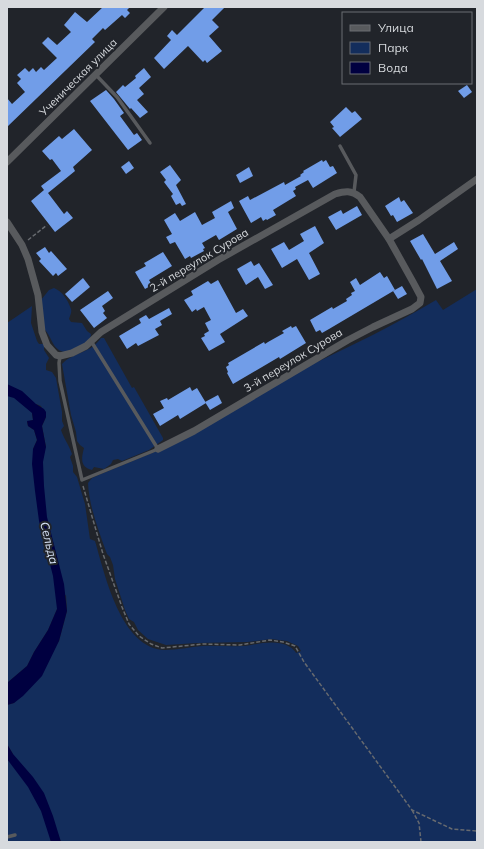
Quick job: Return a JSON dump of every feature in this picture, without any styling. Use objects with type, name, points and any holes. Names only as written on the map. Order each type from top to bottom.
[{"type":"street","name":"Ученическая улица","points":[[7,162],[164,7]]},
{"type":"street","points":[[354,192],[360,197],[389,239],[419,220],[477,179]]},
{"type":"street","name":"2-й переулок Сурова","points":[[60,356],[72,353],[86,346],[101,332],[218,260],[335,194],[345,191],[354,192]]},
{"type":"street","points":[[7,222],[22,245],[28,259],[38,295],[42,332],[47,345],[56,355],[60,356]]},
{"type":"street","name":"3-й переулок Сурова","points":[[158,448],[200,428],[373,327],[412,309],[420,303],[420,297],[413,282],[389,239]]},
{"type":"lane","points":[[95,74],[117,97],[150,143]]},
{"type":"lane","points":[[340,146],[356,175],[354,192]]},
{"type":"lane","points":[[60,356],[60,381],[82,480],[158,448],[91,341]]},
{"type":"lane","points":[[7,837],[15,835]]},
{"type":"path","points":[[22,245],[47,225]]},
{"type":"path","points":[[82,480],[103,554],[122,607],[129,624],[139,636],[151,644],[162,648],[203,644],[240,645],[270,640],[295,646],[304,662],[412,810],[419,822],[421,842]]},
{"type":"path","points":[[412,810],[452,829],[477,831]]},
{"type":"green space","points":[[54,288],[64,296],[68,302],[71,310],[69,319],[71,322],[82,323],[91,334],[88,342],[81,347],[64,352],[60,350],[54,345],[42,327],[41,300],[49,290]]},
{"type":"green space","points":[[477,289],[477,842],[61,842],[58,834],[50,838],[51,842],[7,842],[7,759],[13,754],[7,744],[7,705],[14,703],[59,641],[67,611],[66,595],[57,600],[57,609],[48,630],[27,666],[7,683],[7,323],[32,306],[31,323],[37,341],[39,344],[44,344],[44,350],[49,358],[46,364],[46,370],[52,372],[56,378],[64,426],[61,430],[72,454],[70,457],[73,472],[77,477],[85,504],[90,539],[95,541],[117,608],[126,624],[137,637],[150,646],[165,650],[202,646],[245,646],[260,643],[281,643],[292,648],[296,653],[301,651],[298,646],[287,641],[271,639],[247,642],[166,645],[148,639],[138,630],[134,622],[129,619],[125,610],[115,579],[113,565],[107,554],[95,519],[90,501],[88,483],[92,478],[174,444],[306,367],[372,335],[436,300],[443,310]],"holes":[[[36,404],[41,406],[46,417],[42,426],[46,447],[33,449],[37,440],[34,430],[28,426],[27,422],[33,420],[32,413]]]},
{"type":"green space","points":[[101,338],[104,338],[132,388],[134,387],[163,440],[149,450],[122,461],[118,459],[113,460],[111,464],[104,469],[94,467],[92,470],[88,469],[82,461],[84,448],[77,441],[62,364],[71,357],[92,347]]},
{"type":"water","name":"Сельда","points":[[7,384],[22,391],[46,412],[46,417],[42,426],[46,447],[43,462],[47,517],[64,584],[67,611],[59,641],[42,676],[23,696],[14,703],[7,705],[7,683],[27,666],[48,630],[57,609],[53,576],[39,521],[35,491],[32,464],[33,449],[37,440],[34,430],[28,426],[27,421],[33,420],[32,413],[14,398],[7,396]]},
{"type":"water","points":[[7,744],[13,754],[33,777],[44,793],[61,842],[51,842],[41,811],[28,787],[7,759]]},
{"type":"building","points":[[103,7],[130,7],[127,10],[130,13],[125,18],[122,15],[105,30],[103,28],[92,39],[95,42],[7,127],[7,98],[12,104],[25,92],[17,83],[21,79],[17,75],[25,68],[29,72],[33,68],[36,72],[41,67],[44,70],[57,58],[42,43],[48,37],[57,45],[71,32],[64,25],[75,12],[87,22]]},
{"type":"building","points":[[205,7],[225,7],[212,20],[219,27],[209,36],[222,51],[207,63],[205,60],[203,62],[188,46],[164,69],[154,58],[171,40],[167,36],[172,30],[177,35]]},
{"type":"building","points":[[144,68],[151,77],[139,88],[144,94],[137,100],[148,112],[140,118],[131,108],[130,109],[116,92],[123,85],[125,87],[136,78],[135,76]]},
{"type":"building","points":[[467,85],[472,92],[464,98],[458,91]]},
{"type":"building","points":[[106,90],[124,113],[120,116],[134,135],[137,133],[142,140],[128,150],[90,101]]},
{"type":"building","points":[[346,107],[352,113],[355,111],[362,119],[340,137],[332,128],[334,127],[330,122]]},
{"type":"building","points":[[74,129],[92,150],[73,167],[75,171],[48,193],[64,214],[67,211],[73,218],[55,232],[31,201],[44,190],[41,186],[61,171],[52,159],[50,160],[42,151],[59,136],[62,139]]},
{"type":"building","points":[[322,160],[323,162],[326,160],[330,167],[333,166],[337,173],[313,188],[308,180],[295,187],[296,189],[293,191],[296,196],[273,210],[276,215],[263,221],[261,217],[251,223],[239,201],[248,196],[250,200],[284,182],[285,185],[301,176],[300,175],[304,172],[303,171]]},
{"type":"building","points":[[129,161],[134,168],[126,174],[121,167]]},
{"type":"building","points":[[170,165],[181,180],[176,185],[186,204],[182,206],[180,203],[176,205],[171,196],[173,194],[164,182],[166,180],[160,172]]},
{"type":"building","points":[[249,167],[253,176],[240,183],[236,175]]},
{"type":"building","points":[[399,197],[401,202],[404,200],[413,213],[397,222],[385,206]]},
{"type":"building","points":[[231,201],[234,208],[228,212],[237,229],[219,240],[216,235],[202,243],[205,248],[203,249],[204,251],[191,258],[190,256],[185,259],[175,242],[170,244],[166,237],[172,234],[164,220],[175,213],[180,221],[195,212],[202,225],[215,218],[212,212]]},
{"type":"building","points":[[357,206],[362,215],[336,230],[328,217],[341,210],[343,214]]},
{"type":"building","points":[[315,226],[324,243],[309,253],[320,274],[309,280],[297,259],[282,268],[271,249],[284,242],[289,250],[304,241],[300,234]]},
{"type":"building","points":[[423,234],[435,254],[454,242],[458,249],[440,261],[452,281],[437,289],[422,259],[421,260],[410,241]]},
{"type":"building","points":[[45,247],[49,253],[51,251],[67,269],[58,276],[56,273],[53,276],[39,261],[41,259],[36,253]]},
{"type":"building","points":[[163,252],[172,266],[149,280],[152,285],[145,289],[135,272],[146,266],[144,263]]},
{"type":"building","points":[[251,261],[254,266],[259,263],[273,285],[265,289],[258,277],[246,285],[237,269]]},
{"type":"building","points":[[380,272],[384,278],[387,276],[395,290],[322,333],[320,330],[316,332],[310,320],[332,307],[333,309],[347,301],[346,299],[355,291],[350,282],[356,278],[360,285]]},
{"type":"building","points":[[83,278],[90,287],[72,302],[65,294]]},
{"type":"building","points":[[218,280],[236,313],[243,309],[248,316],[220,334],[225,342],[209,351],[201,338],[209,331],[205,323],[211,320],[204,307],[197,311],[196,309],[192,312],[184,300],[193,295],[191,291],[208,281],[211,284]]},
{"type":"building","points":[[402,286],[407,294],[398,299],[393,291]]},
{"type":"building","points":[[108,291],[113,298],[102,306],[105,311],[103,313],[107,318],[94,328],[80,310]]},
{"type":"building","points":[[169,308],[172,314],[160,321],[162,325],[155,329],[159,335],[138,346],[136,343],[127,349],[119,336],[141,323],[139,319],[146,315],[149,319]]},
{"type":"building","points":[[291,326],[292,328],[296,326],[306,343],[280,359],[279,357],[233,384],[227,373],[226,367],[229,365],[228,363],[264,342],[265,344],[284,333],[282,331]]},
{"type":"building","points":[[190,387],[192,391],[197,388],[206,403],[180,419],[178,415],[160,426],[153,414],[164,408],[160,401],[167,398],[168,400]]},
{"type":"building","points":[[218,395],[222,403],[210,410],[205,402]]}]
